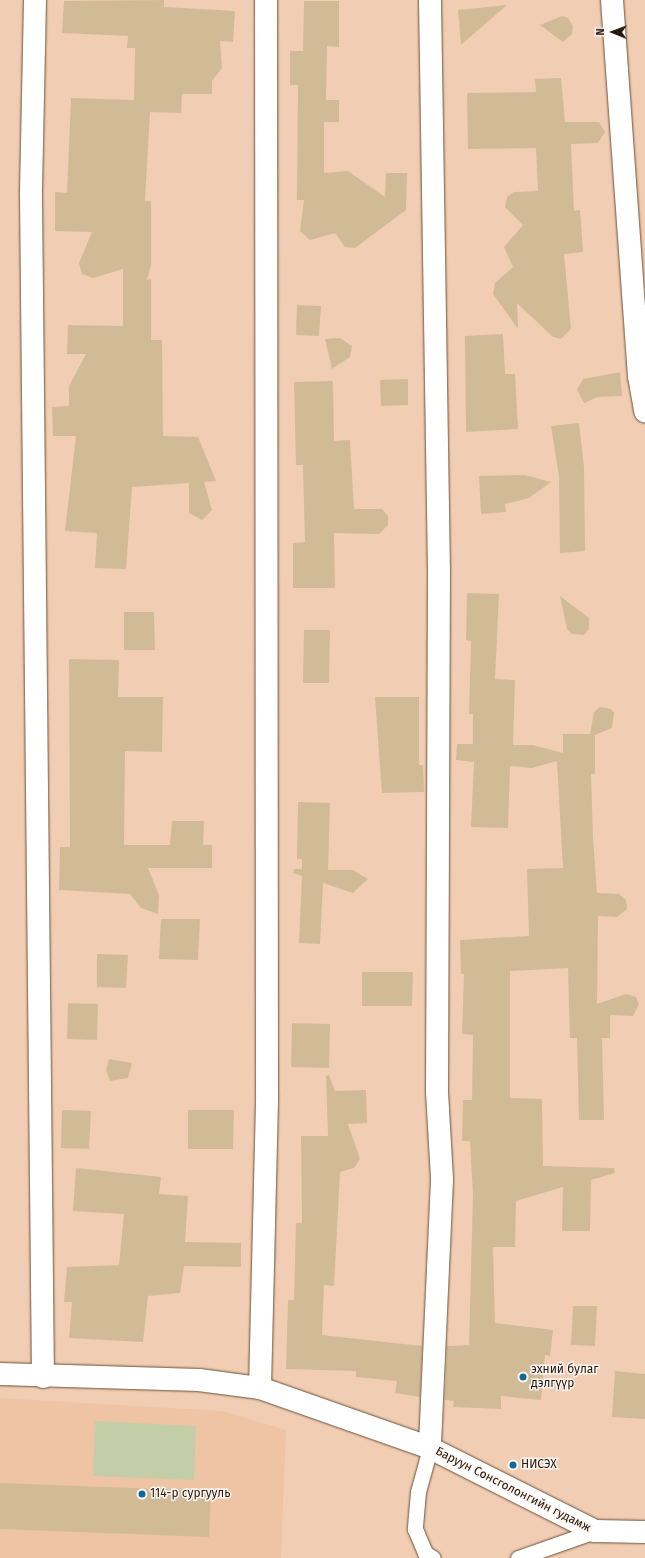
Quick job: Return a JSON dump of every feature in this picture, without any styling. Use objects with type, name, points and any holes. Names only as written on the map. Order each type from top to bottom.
[{"type":"street","points":[[35,0],[31,196],[43,1377]]},
{"type":"street","points":[[260,1388],[267,1094],[266,0]]},
{"type":"street","points":[[430,0],[439,570],[437,1092],[442,1180],[430,1448]]},
{"type":"street","points":[[612,0],[639,376],[645,411]]},
{"type":"street","name":"Баруун Сонсголонгийн гудамж","points":[[0,1374],[43,1377],[199,1380],[260,1388],[430,1448],[595,1531],[645,1532]]},
{"type":"lane","points":[[427,1556],[415,1529],[418,1492],[430,1448]]},
{"type":"lane","points":[[518,1558],[595,1531]]},
{"type":"shaded area","name":"114-р сургууль","points":[[0,1398],[222,1411],[286,1430],[281,1558],[0,1558]]},
{"type":"green space","points":[[95,1421],[196,1426],[194,1480],[93,1476]]},
{"type":"building","points":[[164,0],[164,7],[235,11],[233,42],[220,41],[222,68],[212,81],[212,94],[182,94],[181,113],[150,112],[145,201],[151,201],[151,265],[147,280],[151,279],[151,340],[162,340],[163,436],[198,437],[216,481],[204,482],[212,510],[202,520],[189,513],[189,483],[132,487],[126,569],[95,568],[97,533],[65,531],[76,436],[53,436],[52,407],[69,406],[69,386],[86,354],[67,354],[68,325],[123,326],[123,269],[93,278],[82,274],[79,263],[92,232],[55,231],[55,192],[67,193],[71,98],[134,100],[135,48],[127,48],[128,36],[62,33],[64,1]]},
{"type":"building","points":[[304,1],[339,1],[339,47],[327,46],[326,100],[339,100],[339,122],[324,122],[324,173],[348,171],[385,197],[386,173],[407,173],[406,210],[355,248],[345,247],[335,233],[310,240],[300,231],[304,200],[297,200],[298,85],[290,85],[290,51],[303,51]]},
{"type":"building","points":[[507,5],[461,45],[458,10]]},
{"type":"building","points":[[562,16],[568,18],[573,26],[572,34],[563,42],[540,25]]},
{"type":"building","points":[[561,78],[565,122],[599,122],[605,132],[598,143],[571,144],[574,211],[580,210],[583,252],[564,254],[571,329],[561,339],[553,337],[517,303],[518,329],[493,294],[495,283],[513,267],[504,247],[523,225],[505,207],[507,197],[514,192],[538,191],[536,148],[468,149],[467,93],[536,92],[535,79]]},
{"type":"building","points":[[297,305],[321,306],[319,336],[296,335]]},
{"type":"building","points":[[503,334],[505,374],[515,374],[518,429],[466,432],[465,336]]},
{"type":"building","points":[[340,338],[352,346],[350,357],[332,369],[325,339]]},
{"type":"building","points":[[620,372],[622,396],[598,397],[584,403],[577,390],[583,379]]},
{"type":"building","points":[[408,379],[408,405],[381,406],[380,380]]},
{"type":"building","points":[[333,381],[334,441],[350,440],[354,509],[382,509],[388,516],[388,525],[379,534],[334,533],[335,588],[293,588],[293,543],[305,542],[303,465],[296,465],[294,382]]},
{"type":"building","points":[[579,423],[584,467],[585,551],[560,553],[559,476],[551,426]]},
{"type":"building","points":[[525,475],[551,482],[529,498],[505,504],[506,512],[481,514],[479,476]]},
{"type":"building","points":[[467,593],[499,594],[495,679],[515,680],[513,745],[533,745],[563,753],[563,734],[590,734],[594,712],[600,707],[611,709],[614,713],[612,728],[595,735],[595,774],[591,774],[593,837],[597,893],[619,894],[626,900],[627,909],[617,917],[598,916],[597,1004],[626,994],[636,997],[639,1004],[633,1016],[610,1015],[610,1038],[602,1038],[604,1120],[579,1120],[577,1038],[570,1038],[568,968],[510,971],[510,1098],[542,1099],[543,1166],[614,1168],[615,1173],[591,1180],[590,1231],[562,1231],[563,1187],[516,1201],[515,1247],[493,1247],[495,1323],[553,1330],[550,1356],[545,1355],[541,1400],[501,1396],[501,1409],[453,1407],[454,1401],[445,1400],[447,1346],[469,1345],[473,1195],[470,1141],[462,1141],[463,1100],[472,1100],[473,1035],[462,1034],[464,974],[461,974],[460,940],[529,936],[527,869],[563,868],[557,761],[532,768],[510,766],[508,828],[471,827],[474,762],[456,760],[457,744],[473,744],[473,714],[469,714],[471,641],[466,640]]},
{"type":"building","points":[[560,596],[589,618],[589,629],[584,635],[572,634],[567,629]]},
{"type":"building","points":[[124,612],[154,612],[155,650],[124,650]]},
{"type":"building","points":[[304,630],[330,630],[329,683],[303,683]]},
{"type":"building","points":[[69,659],[119,660],[118,697],[163,697],[162,752],[125,751],[124,845],[170,845],[172,821],[204,821],[203,845],[212,845],[212,868],[148,868],[159,895],[158,914],[141,908],[130,894],[59,890],[60,847],[70,847]]},
{"type":"building","points":[[375,697],[419,697],[419,765],[423,765],[424,792],[382,793]]},
{"type":"building","points":[[298,802],[330,803],[328,870],[353,870],[368,879],[353,893],[323,883],[320,944],[299,943],[302,876],[293,873],[294,869],[302,869],[302,859],[297,859]]},
{"type":"building","points":[[161,919],[200,919],[198,960],[159,959]]},
{"type":"building","points":[[97,954],[128,955],[126,988],[97,987]]},
{"type":"building","points":[[362,972],[413,972],[412,1006],[362,1006]]},
{"type":"building","points":[[68,1003],[98,1004],[97,1040],[67,1039]]},
{"type":"building","points":[[292,1023],[330,1024],[329,1068],[291,1067]]},
{"type":"building","points":[[109,1059],[132,1063],[128,1078],[110,1081],[106,1070]]},
{"type":"building","points":[[329,1075],[335,1091],[366,1090],[367,1123],[348,1124],[360,1159],[354,1168],[340,1172],[334,1286],[324,1285],[322,1335],[422,1346],[420,1397],[395,1393],[397,1381],[356,1377],[356,1371],[286,1369],[288,1300],[294,1300],[296,1223],[302,1223],[301,1136],[328,1136],[326,1076]]},
{"type":"building","points":[[62,1110],[91,1111],[89,1149],[61,1148]]},
{"type":"building","points":[[188,1110],[234,1110],[233,1149],[188,1149]]},
{"type":"building","points":[[76,1168],[161,1177],[159,1194],[188,1196],[185,1242],[241,1243],[241,1267],[184,1266],[180,1293],[148,1296],[143,1342],[69,1338],[72,1302],[64,1302],[67,1267],[119,1265],[124,1214],[73,1211]]},
{"type":"building","points":[[573,1306],[597,1306],[595,1346],[571,1345]]},
{"type":"building","points":[[615,1371],[645,1374],[645,1419],[612,1417]]},
{"type":"building","points":[[0,1483],[211,1491],[209,1537],[0,1529]]},
{"type":"place","name":"эхний булаг дэлгүүр","points":[[523,1377]]},
{"type":"place","name":"НИСЭХ","points":[[513,1465]]},
{"type":"place","name":"114-р сургууль","points":[[142,1494]]}]
